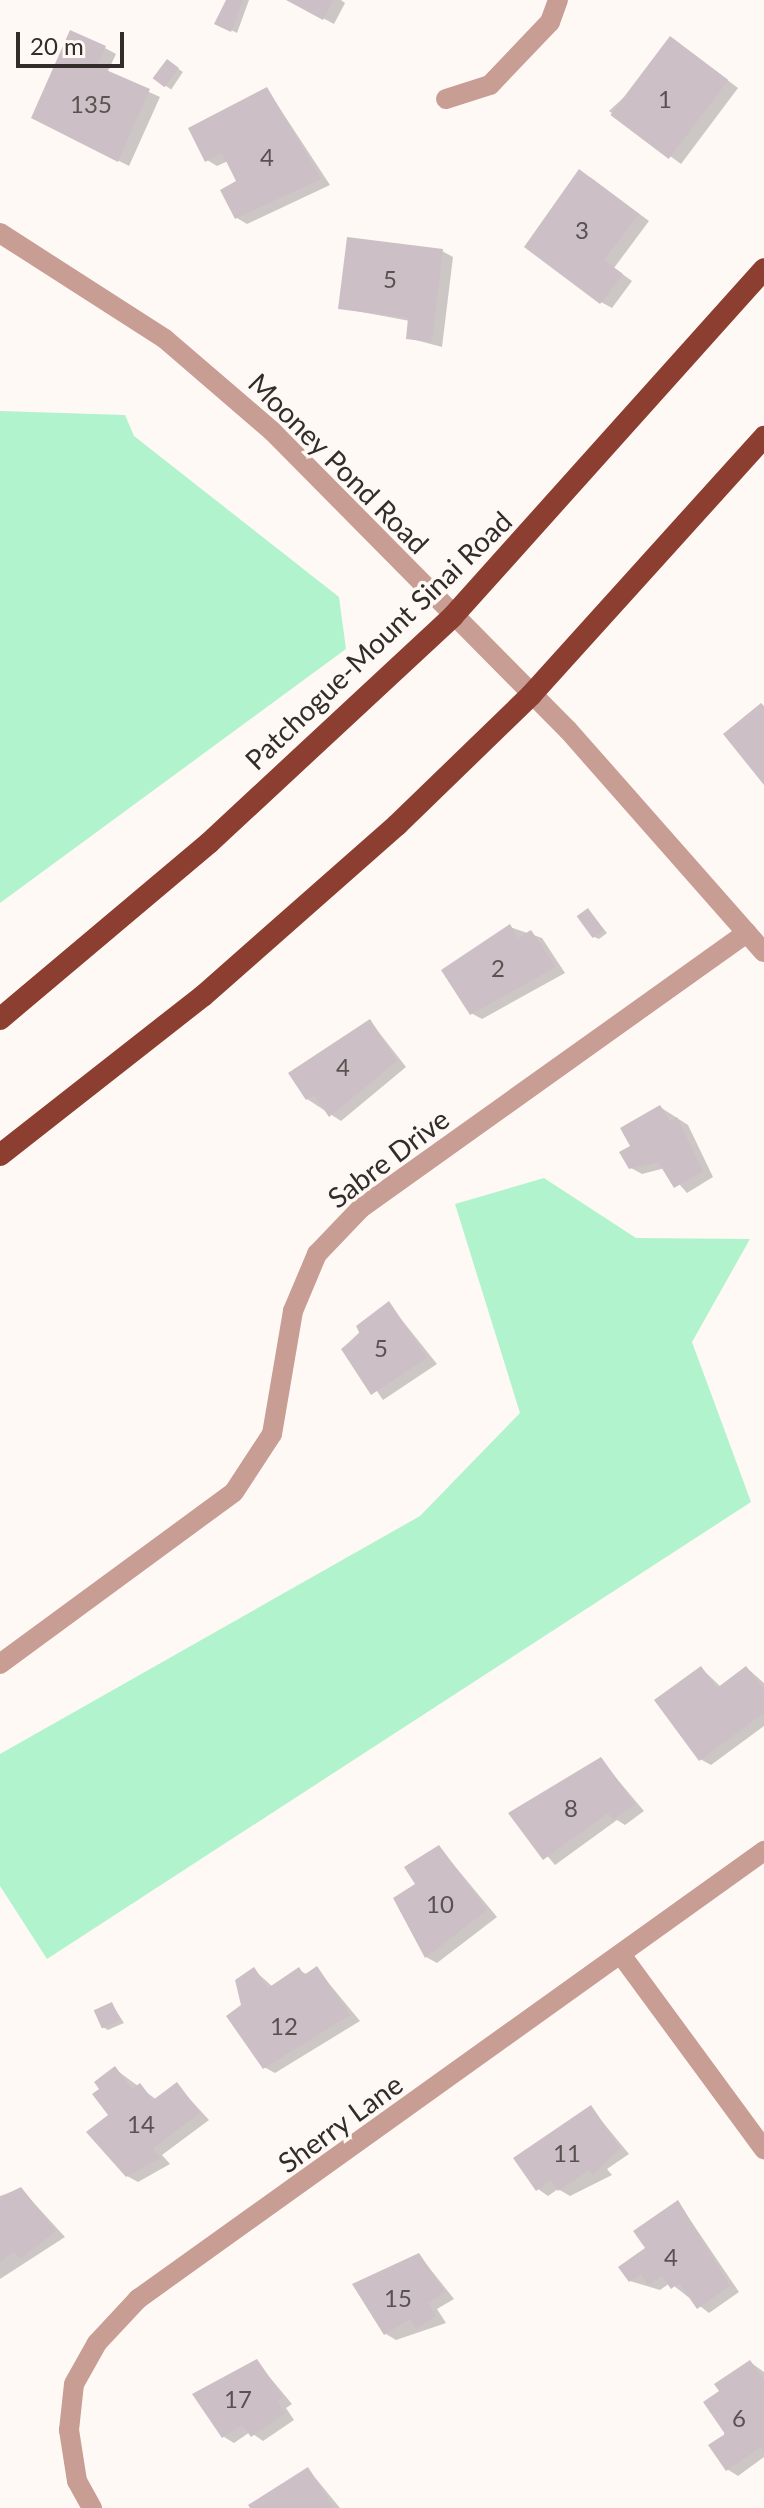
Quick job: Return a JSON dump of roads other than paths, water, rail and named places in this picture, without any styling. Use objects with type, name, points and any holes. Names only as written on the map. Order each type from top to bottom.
[{"type":"highway","name":"Patchogue-Mount Sinai Road","points":[[0,1019],[209,843],[453,616],[764,269]]},
{"type":"highway","points":[[0,1155],[215,987],[531,695],[764,437]]},
{"type":"street","points":[[446,99],[490,85],[550,22],[558,0]]},
{"type":"street","name":"Mooney Pond Road","points":[[0,233],[111,300],[216,381],[531,695],[764,952]]},
{"type":"street","name":"Sabre Drive","points":[[0,1664],[234,1492],[272,1434],[293,1311],[317,1254],[361,1208],[747,933]]},
{"type":"street","name":"Sherry Lane","points":[[92,2508],[77,2481],[69,2430],[74,2384],[97,2343],[138,2299],[622,1956],[764,1851]]},
{"type":"street","points":[[622,1956],[764,2149]]}]
